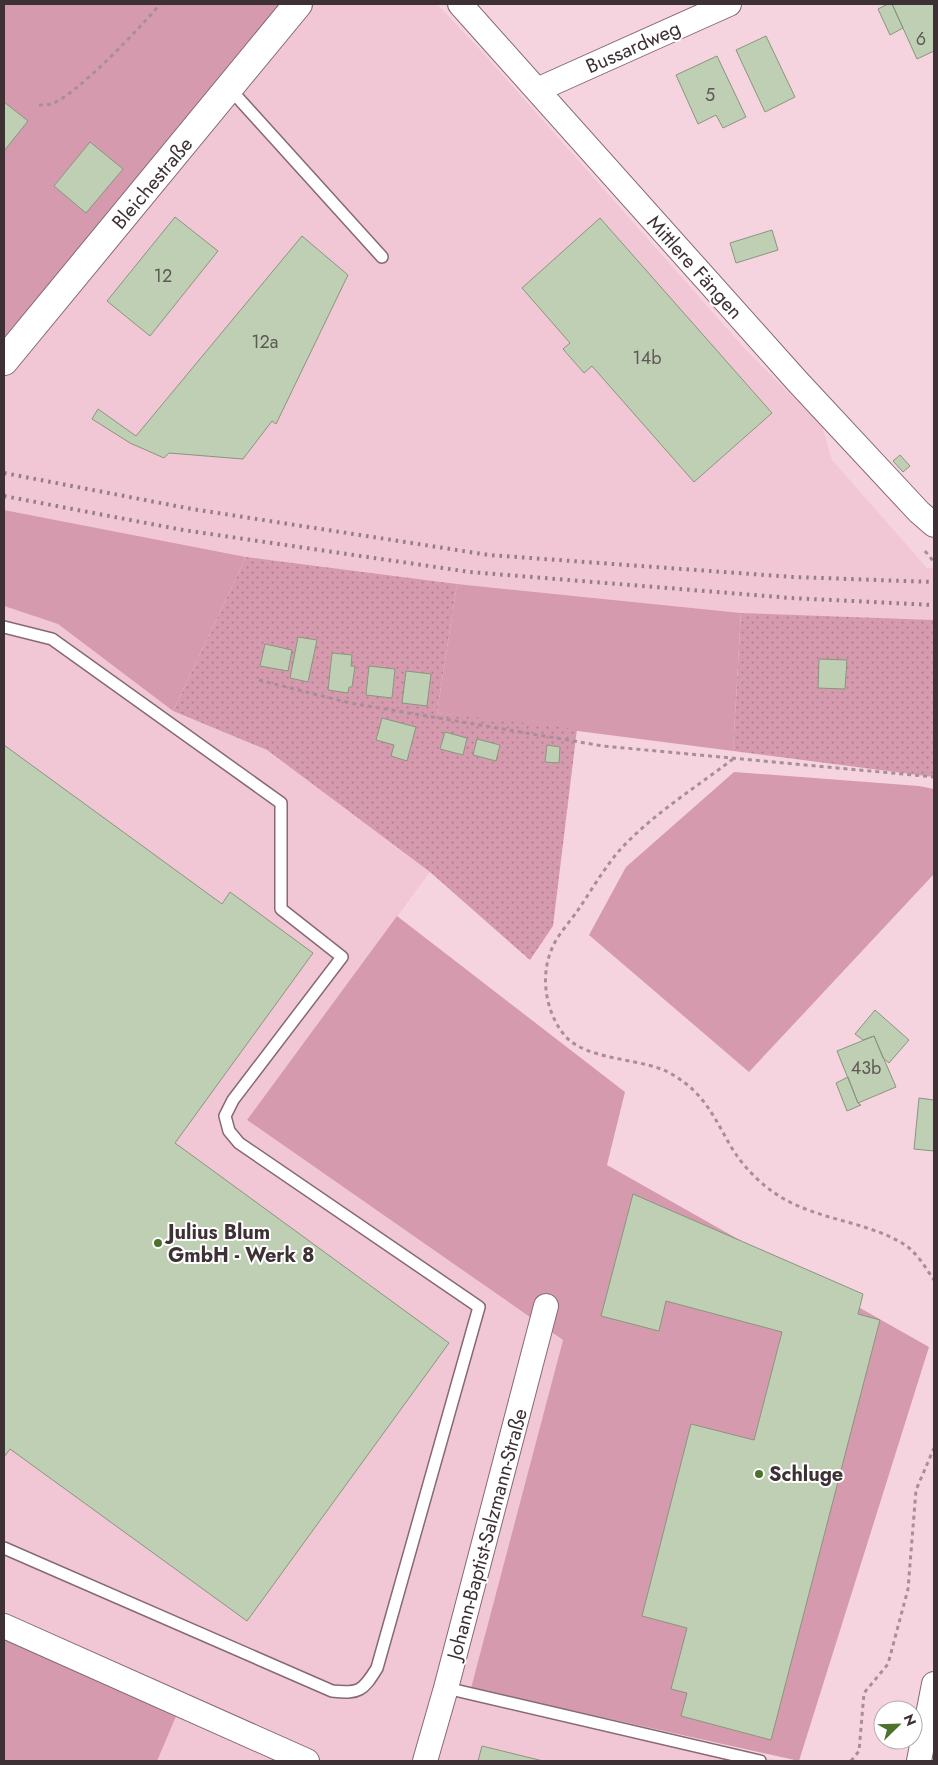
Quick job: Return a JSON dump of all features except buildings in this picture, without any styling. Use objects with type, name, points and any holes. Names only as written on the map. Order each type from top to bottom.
[{"type":"main road","name":"Bleichestraße","points":[[4,361],[230,89],[298,4]]},
{"type":"street","name":"Mittlere Fängen","points":[[460,4],[797,381],[934,526]]},
{"type":"street","name":"Bussardweg","points":[[537,90],[729,4]]},
{"type":"street","name":"Johann-Baptist-Salzmann-Straße","points":[[425,1761],[446,1688],[546,1306]]},
{"type":"street","points":[[4,1626],[307,1761]]},
{"type":"street","points":[[918,1761],[934,1684]]},
{"type":"lane","points":[[230,89],[382,257]]},
{"type":"lane","points":[[4,627],[52,639],[281,803],[281,909],[342,958],[233,1100],[225,1116],[229,1131],[239,1144],[478,1307],[377,1668],[366,1686],[351,1694],[332,1691],[4,1548]]},
{"type":"lane","points":[[446,1688],[760,1761]]},
{"type":"path","points":[[39,105],[52,104],[78,88],[147,20],[160,4]]},
{"type":"path","points":[[259,680],[350,703],[604,746],[934,777]]},
{"type":"path","points":[[733,759],[649,823],[618,852],[551,949],[546,970],[546,996],[552,1016],[566,1036],[579,1048],[661,1069],[675,1075],[692,1088],[711,1109],[736,1154],[751,1172],[769,1188],[785,1200],[802,1208],[877,1232],[903,1243],[918,1257],[934,1280]]},
{"type":"path","points":[[851,1761],[859,1752],[864,1693],[888,1664],[908,1588],[916,1490],[934,1448]]},
{"type":"shaded area","points":[[4,4],[285,4],[4,342]]},
{"type":"shaded area","points":[[285,4],[437,4],[486,56],[746,350],[822,426],[832,460],[927,568],[934,568],[934,620],[741,613],[457,584],[246,557],[4,510],[4,342]]},
{"type":"shaded area","points":[[4,510],[246,557],[173,711],[58,624],[4,606]]},
{"type":"shaded area","points":[[246,557],[457,584],[437,713],[577,729],[553,926],[530,960],[430,872],[267,750],[173,711]]},
{"type":"shaded area","points":[[457,584],[741,613],[733,751],[437,713]]},
{"type":"shaded area","points":[[4,606],[58,624],[173,711],[267,750],[430,872],[247,1120],[563,1340],[471,1688],[780,1761],[156,1761],[177,1714],[4,1640]]},
{"type":"shaded area","points":[[741,613],[934,620],[934,777],[733,751]]},
{"type":"shaded area","points":[[734,772],[919,786],[934,789],[934,874],[749,1072],[589,935],[626,867]]},
{"type":"shaded area","points":[[397,916],[625,1092],[607,1165],[929,1347],[799,1761],[471,1688],[563,1340],[247,1120]]},
{"type":"shaded area","points":[[4,1640],[177,1714],[157,1761],[4,1761]]},
{"type":"railway","points":[[4,473],[192,509],[489,555],[793,577],[934,582]]},
{"type":"railway","points":[[4,496],[183,530],[470,572],[791,598],[934,605]]},
{"type":"place","name":"Julius Blum GmbH - Werk 8","points":[[158,1243]]},
{"type":"place","name":"Schluge","points":[[759,1474]]}]
